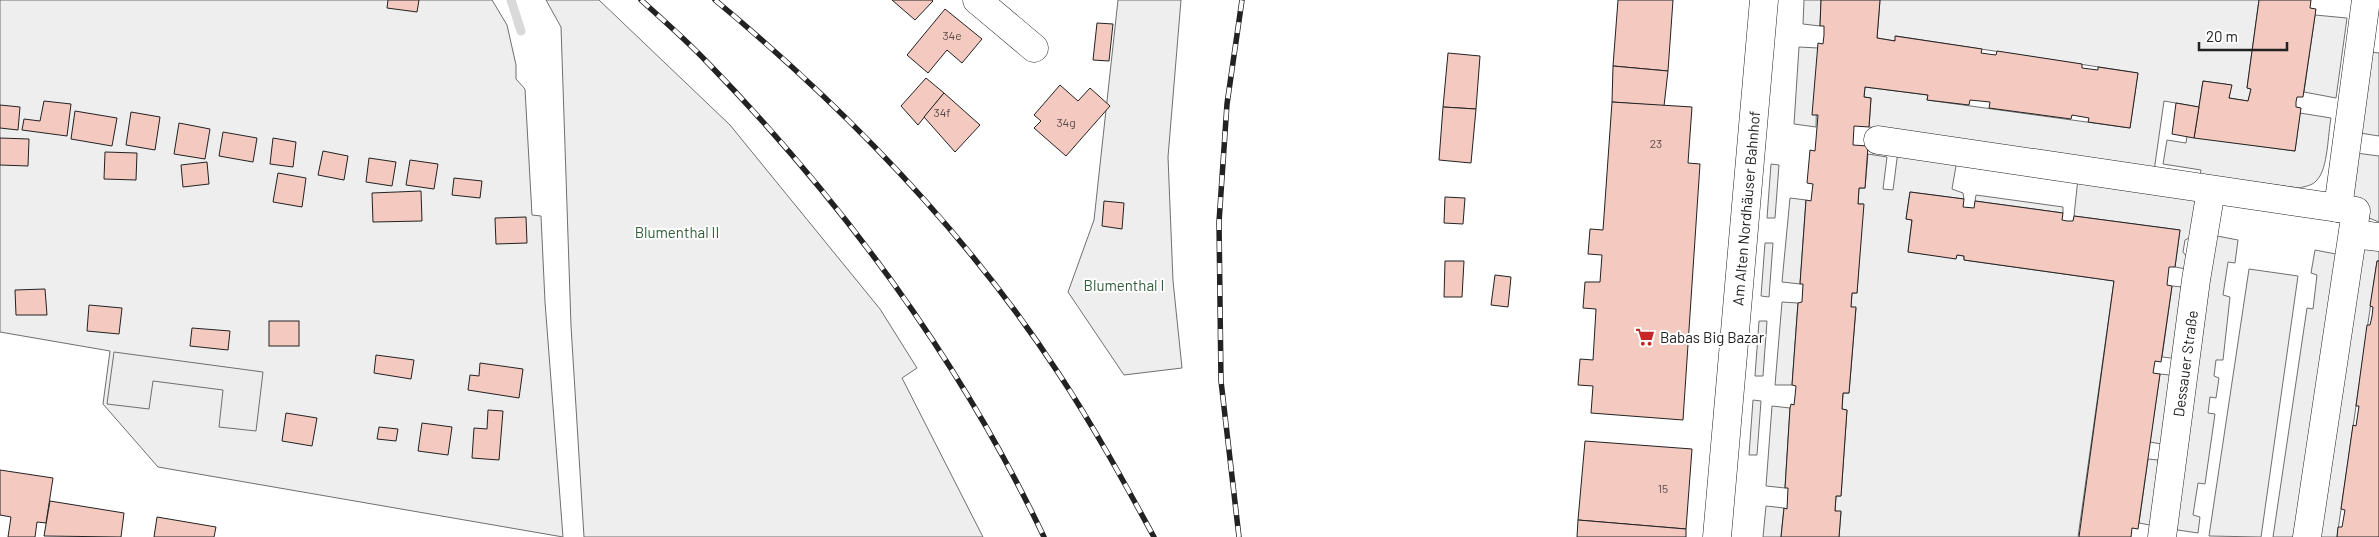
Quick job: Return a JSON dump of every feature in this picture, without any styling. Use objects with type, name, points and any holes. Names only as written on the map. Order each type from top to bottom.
[{"type":"street","points":[[977,0],[1034,48]]},
{"type":"street","name":"Am Alten Nordhäuser Bahnhof","points":[[1717,537],[1764,0]]},
{"type":"street","points":[[2338,208],[2366,0]]},
{"type":"street","points":[[1878,140],[2356,211],[2366,235],[2307,537]]},
{"type":"street","name":"Dessauer Straße","points":[[2162,537],[2196,280],[2211,190]]},
{"type":"green space","points":[[0,0],[492,0],[507,25],[516,65],[516,79],[525,89],[532,215],[541,216],[545,302],[563,537],[158,467],[103,404],[110,351],[0,332]]},
{"type":"green space","name":"Blumenthal II","points":[[546,0],[599,0],[730,125],[880,309],[917,368],[902,378],[983,537],[584,537],[571,326],[561,27]]},
{"type":"green space","name":"Blumenthal I","points":[[1118,0],[1181,0],[1168,157],[1173,281],[1182,368],[1124,375],[1068,292],[1094,220]]},
{"type":"green space","points":[[1804,0],[1821,0],[1820,26],[1803,24]]},
{"type":"green space","points":[[1880,0],[2259,0],[2247,88],[2251,89],[2248,101],[2229,98],[2231,85],[2203,81],[2199,107],[2164,101],[2154,171],[1869,127],[1871,98],[1864,97],[1865,87],[1928,95],[1927,100],[2130,128],[2138,73],[1896,36],[1895,41],[1877,38]]},
{"type":"green space","points":[[2315,15],[2347,18],[2336,98],[2304,92]]},
{"type":"green space","points":[[1799,47],[1818,48],[1816,127],[1794,124]]},
{"type":"green space","points":[[2371,52],[2379,53],[2379,136],[2360,133]]},
{"type":"green space","points":[[2300,113],[2331,118],[2327,150],[2321,175],[2309,186],[2299,188],[2200,175],[2201,170],[2163,164],[2167,140],[2186,143],[2187,136],[2295,151]]},
{"type":"green space","points":[[1898,151],[1957,160],[1952,189],[1963,193],[1964,199],[1910,192],[1906,219],[1912,220],[1908,252],[1956,258],[1957,255],[1964,256],[1964,260],[2114,281],[2078,537],[1839,537],[1841,512],[1835,511],[1836,496],[1841,496],[1847,410],[1842,409],[1843,393],[1849,393],[1856,308],[1851,307],[1852,293],[1857,293],[1863,204],[1858,204],[1859,188],[1865,188],[1868,154],[1887,157],[1883,189],[1893,190]]},
{"type":"green space","points":[[2356,153],[2379,156],[2379,222],[2364,216],[2349,199]]},
{"type":"green space","points":[[2078,178],[2203,195],[2197,234],[2185,240],[2183,252],[2188,258],[2186,269],[2175,267],[2180,230],[2074,216]]},
{"type":"green space","points":[[1976,195],[2063,207],[2063,213],[1975,201]]},
{"type":"green space","points":[[1790,198],[1806,200],[1800,284],[1782,282]]},
{"type":"green space","points":[[2212,235],[2238,240],[2235,263],[2228,262],[2223,295],[2230,297],[2223,360],[2216,360],[2214,376],[2219,378],[2216,398],[2210,397],[2208,413],[2215,414],[2205,484],[2198,483],[2193,515],[2200,517],[2198,533],[2171,529]]},
{"type":"green space","points":[[2359,241],[2379,244],[2379,261],[2377,261],[2337,537],[2318,537]]},
{"type":"green space","points":[[2315,250],[2341,255],[2297,537],[2273,537],[2307,308],[2313,309],[2317,275],[2311,273]]},
{"type":"green space","points":[[2249,269],[2298,276],[2261,537],[2209,536]]},
{"type":"green space","points":[[2172,286],[2182,287],[2180,359],[2162,357]]},
{"type":"green space","points":[[1782,302],[1798,303],[1792,385],[1775,385]]},
{"type":"green space","points":[[2160,374],[2170,375],[2167,445],[2150,442]]},
{"type":"green space","points":[[1772,406],[1790,408],[1785,488],[1766,486]]},
{"type":"green space","points":[[2148,459],[2158,460],[2155,526],[2139,523]]},
{"type":"green space","points":[[1766,506],[1784,508],[1781,537],[1763,537]]},
{"type":"shaded area","points":[[1771,164],[1779,165],[1775,218],[1767,218]]},
{"type":"shaded area","points":[[1765,243],[1773,243],[1769,297],[1761,296]]},
{"type":"shaded area","points":[[1759,321],[1767,321],[1763,376],[1755,376]]},
{"type":"shaded area","points":[[114,352],[263,372],[256,431],[219,427],[223,390],[153,381],[149,409],[107,404]]},
{"type":"shaded area","points":[[1753,400],[1761,401],[1757,455],[1749,455]]},
{"type":"building","points":[[388,0],[419,0],[417,12],[387,8]]},
{"type":"building","points":[[892,0],[932,0],[933,1],[915,20]]},
{"type":"building","points":[[1618,0],[1673,0],[1668,71],[1613,66]]},
{"type":"building","points":[[1821,0],[1880,0],[1877,38],[1895,41],[1895,36],[1982,49],[1981,53],[1996,55],[1997,51],[2082,64],[2082,68],[2098,70],[2098,67],[2138,73],[2130,128],[2088,122],[2089,118],[2072,115],[2071,119],[1989,108],[1990,102],[1970,100],[1969,105],[1927,100],[1928,95],[1865,87],[1864,97],[1871,98],[1869,127],[1854,126],[1853,145],[1868,146],[1865,188],[1859,188],[1858,204],[1864,204],[1857,293],[1852,293],[1851,307],[1856,307],[1849,393],[1843,393],[1842,409],[1847,410],[1841,496],[1836,496],[1835,511],[1841,511],[1839,537],[1781,537],[1784,508],[1787,509],[1788,488],[1785,488],[1790,408],[1791,404],[1794,405],[1796,386],[1792,385],[1798,303],[1802,302],[1803,284],[1800,284],[1806,200],[1811,201],[1813,184],[1807,183],[1810,150],[1815,151],[1818,115],[1812,115],[1818,43],[1823,44],[1824,35],[1824,26],[1820,26]]},
{"type":"building","points":[[2259,0],[2311,0],[2310,8],[2316,9],[2303,97],[2297,97],[2296,102],[2296,107],[2301,108],[2295,151],[2194,138],[2203,81],[2232,85],[2229,98],[2248,101],[2251,89],[2247,88]]},
{"type":"building","points":[[945,9],[982,39],[962,63],[947,50],[928,73],[907,55]]},
{"type":"building","points":[[1097,23],[1113,24],[1109,61],[1093,60]]},
{"type":"building","points":[[1448,53],[1480,56],[1476,109],[1443,107]]},
{"type":"building","points":[[1613,66],[1668,71],[1664,106],[1612,102]]},
{"type":"building","points":[[926,78],[944,93],[918,125],[901,106]]},
{"type":"building","points":[[1060,85],[1078,101],[1090,88],[1110,106],[1066,156],[1034,128],[1041,121],[1034,115]]},
{"type":"building","points":[[944,93],[980,125],[955,152],[924,117]]},
{"type":"building","points":[[44,101],[71,104],[67,136],[22,130],[24,119],[40,121]]},
{"type":"building","points":[[1612,102],[1692,107],[1688,163],[1700,164],[1683,420],[1591,413],[1593,386],[1578,385],[1580,359],[1593,360],[1596,309],[1583,308],[1585,282],[1600,282],[1602,255],[1588,254],[1590,229],[1603,230]]},
{"type":"building","points":[[2176,103],[2199,107],[2194,138],[2172,134]]},
{"type":"building","points":[[0,105],[20,107],[18,130],[0,128]]},
{"type":"building","points":[[1443,107],[1476,109],[1471,163],[1439,160]]},
{"type":"building","points":[[75,111],[117,118],[112,146],[71,139]]},
{"type":"building","points":[[131,112],[160,117],[155,150],[126,145]]},
{"type":"building","points":[[179,123],[210,129],[205,159],[174,154]]},
{"type":"building","points":[[223,132],[257,138],[253,162],[219,156]]},
{"type":"building","points":[[0,138],[29,139],[28,166],[0,165]]},
{"type":"building","points":[[273,138],[296,142],[293,167],[270,164]]},
{"type":"building","points":[[323,151],[348,156],[344,180],[318,175]]},
{"type":"building","points":[[105,152],[137,153],[136,180],[104,179]]},
{"type":"building","points":[[369,158],[396,162],[392,186],[366,182]]},
{"type":"building","points":[[410,160],[438,164],[434,189],[406,185]]},
{"type":"building","points":[[207,162],[209,184],[183,187],[181,165]]},
{"type":"building","points":[[278,173],[306,178],[302,207],[273,202]]},
{"type":"building","points":[[454,178],[482,181],[480,198],[452,195]]},
{"type":"building","points":[[421,191],[422,221],[373,222],[372,193]]},
{"type":"building","points":[[1910,192],[1964,199],[1963,207],[1974,208],[1975,201],[2063,213],[2062,220],[2067,221],[2073,221],[2074,216],[2180,230],[2175,267],[2169,267],[2167,285],[2172,286],[2161,362],[2155,361],[2153,373],[2160,374],[2138,529],[2132,528],[2131,537],[2079,537],[2114,281],[1964,260],[1964,256],[1957,255],[1956,259],[1908,252],[1912,220],[1906,219]]},
{"type":"building","points":[[1445,197],[1465,198],[1463,224],[1444,223]]},
{"type":"building","points":[[1104,201],[1124,203],[1122,229],[1102,226]]},
{"type":"building","points":[[526,217],[527,243],[496,244],[495,218]]},
{"type":"building","points":[[1445,261],[1464,261],[1462,297],[1444,297]]},
{"type":"building","points":[[2377,261],[2379,261],[2379,537],[2337,537],[2338,527],[2342,527],[2345,510],[2341,509],[2353,425],[2356,426],[2359,406],[2356,406],[2367,325],[2370,325],[2372,316],[2373,307],[2370,306]]},
{"type":"building","points":[[1495,275],[1511,277],[1508,307],[1491,305]]},
{"type":"building","points":[[45,289],[47,315],[16,315],[15,290]]},
{"type":"building","points":[[89,305],[122,308],[119,334],[87,331]]},
{"type":"building","points":[[269,321],[299,321],[299,346],[269,346]]},
{"type":"building","points":[[192,328],[230,331],[228,350],[190,346]]},
{"type":"building","points":[[376,355],[414,360],[411,379],[374,373]]},
{"type":"building","points":[[480,363],[523,369],[519,398],[468,390],[470,375],[479,376]]},
{"type":"building","points":[[488,410],[503,411],[499,460],[472,458],[474,428],[487,429]]},
{"type":"building","points":[[286,413],[317,418],[312,446],[282,441]]},
{"type":"building","points":[[422,423],[452,427],[448,455],[418,451]]},
{"type":"building","points":[[379,427],[398,429],[396,441],[377,439]]},
{"type":"building","points":[[1585,441],[1692,449],[1686,529],[1578,520]]},
{"type":"building","points":[[0,470],[53,478],[46,523],[37,522],[35,537],[8,537],[11,517],[0,515]]},
{"type":"building","points":[[50,501],[124,513],[121,537],[44,536]]},
{"type":"building","points":[[157,517],[216,527],[214,537],[154,537]]},
{"type":"building","points":[[1578,520],[1686,529],[1686,537],[1577,537]]},
{"type":"waterway","points":[[511,0],[521,31]]},
{"type":"railway","points":[[641,0],[699,54],[757,115],[851,227],[895,286],[975,408],[1011,472],[1044,537]]},
{"type":"railway","points":[[715,0],[811,84],[901,174],[944,222],[1023,322],[1059,374],[1108,455],[1154,537]]},
{"type":"railway","points":[[1239,537],[1221,381],[1219,222],[1227,104],[1242,0]]},
{"type":"place","name":"Babas Big Bazar","points":[[1645,337]]}]
